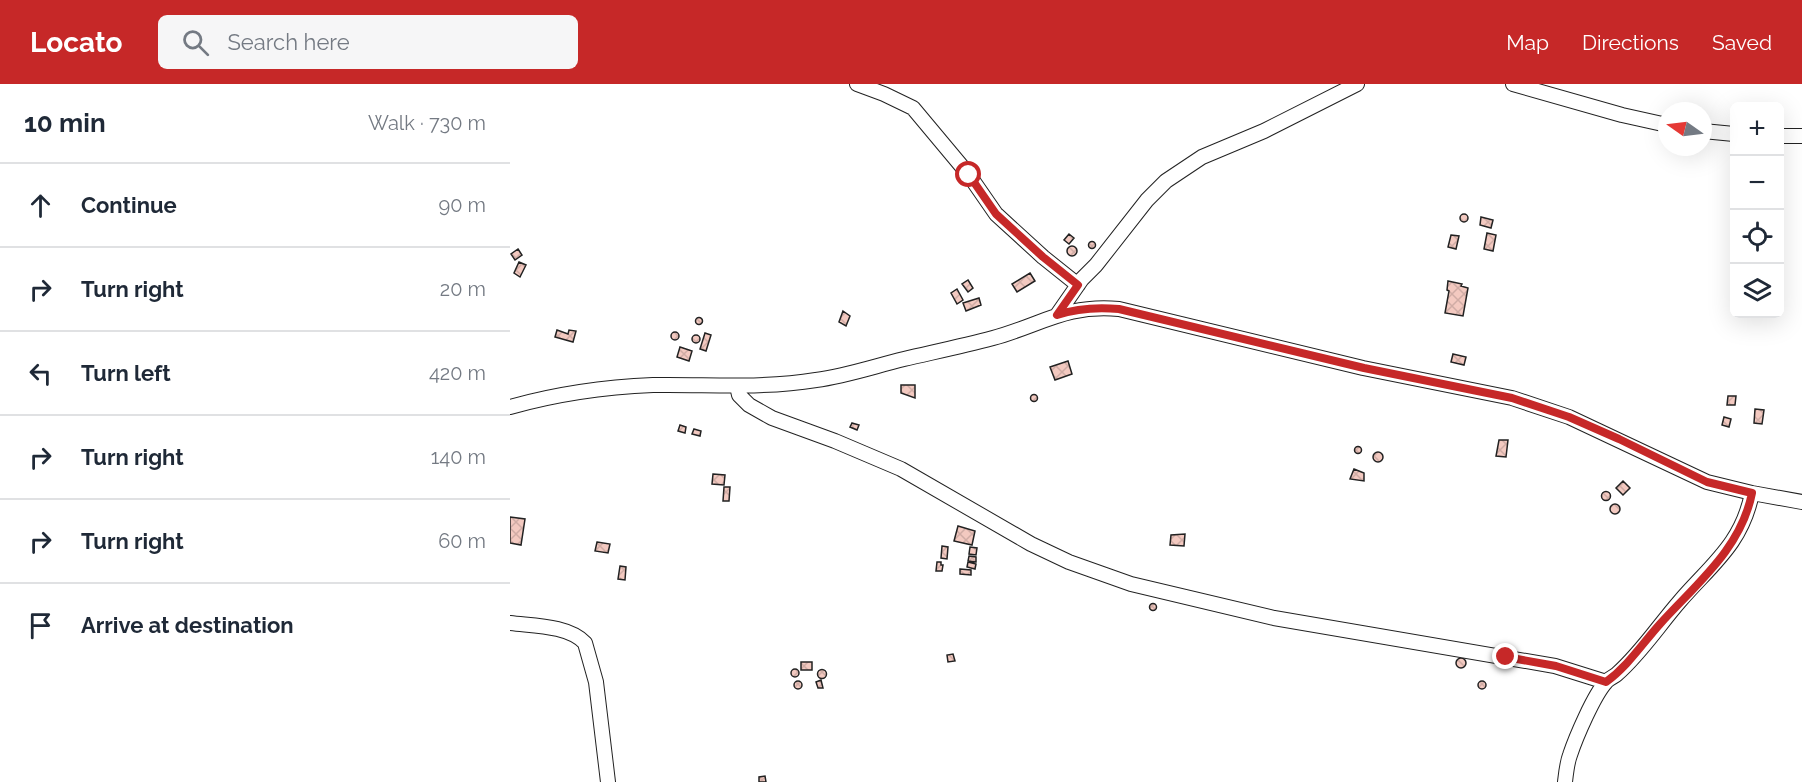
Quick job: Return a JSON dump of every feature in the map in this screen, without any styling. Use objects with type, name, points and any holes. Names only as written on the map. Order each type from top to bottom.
[{"type":"street","points":[[857,84],[913,108],[969,175],[996,214],[1078,285]]},
{"type":"street","points":[[1057,315],[1078,285],[1147,200],[1166,181],[1191,163],[1264,131],[1357,84]]},
{"type":"street","points":[[1513,84],[1658,123]]},
{"type":"street","points":[[1712,131],[1730,133]]},
{"type":"street","points":[[1784,136],[1802,136]]},
{"type":"street","points":[[510,407],[545,398],[601,389],[653,385],[737,386],[816,380],[996,338],[1072,310],[1098,307],[1119,309],[1364,368],[1512,398],[1569,417],[1707,482],[1802,502]]},
{"type":"street","points":[[737,386],[739,395],[749,405],[772,418],[901,469],[1031,544],[1069,562],[1131,584],[1274,618],[1556,666],[1606,682]]},
{"type":"street","points":[[1565,782],[1569,757],[1594,701],[1606,682],[1617,674],[1640,649],[1732,544],[1745,521],[1752,493]]},
{"type":"street","points":[[510,623],[564,631],[580,638],[585,643],[596,682],[608,782]]},
{"type":"building","points":[[1464,214],[1468,218],[1464,222],[1460,218]]},
{"type":"building","points":[[1481,217],[1493,220],[1491,228],[1480,225]]},
{"type":"building","points":[[1487,233],[1496,235],[1493,251],[1484,249]]},
{"type":"building","points":[[1069,234],[1074,238],[1069,244],[1064,240]]},
{"type":"building","points":[[1451,235],[1459,236],[1456,249],[1448,247]]},
{"type":"building","points":[[1092,241],[1096,245],[1092,249],[1088,245]]},
{"type":"building","points":[[1072,246],[1076,247],[1076,255],[1072,256],[1068,255],[1067,251],[1068,247]]},
{"type":"building","points":[[518,249],[522,255],[515,260],[511,254]]},
{"type":"building","points":[[519,262],[526,265],[520,277],[514,273]]},
{"type":"building","points":[[1030,273],[1035,281],[1017,292],[1012,284]]},
{"type":"building","points":[[968,280],[973,288],[968,292],[962,284]]},
{"type":"building","points":[[1448,281],[1468,288],[1463,316],[1445,313],[1449,291],[1447,290]]},
{"type":"building","points":[[957,289],[963,300],[957,304],[951,293]]},
{"type":"building","points":[[979,298],[981,305],[966,311],[963,303]]},
{"type":"building","points":[[843,311],[850,316],[846,326],[839,322]]},
{"type":"building","points":[[699,317],[703,321],[699,325],[695,321]]},
{"type":"building","points":[[557,330],[568,334],[569,330],[576,331],[573,342],[555,337]]},
{"type":"building","points":[[675,332],[679,336],[675,340],[671,336]]},
{"type":"building","points":[[705,333],[711,335],[706,351],[700,349]]},
{"type":"building","points":[[696,335],[700,339],[696,343],[692,339]]},
{"type":"building","points":[[680,347],[692,351],[689,361],[677,357]]},
{"type":"building","points":[[1453,354],[1466,357],[1464,365],[1451,362]]},
{"type":"building","points":[[1068,361],[1072,374],[1055,380],[1050,367]]},
{"type":"building","points":[[901,385],[915,385],[915,398],[901,393]]},
{"type":"building","points":[[1034,394],[1038,398],[1034,402],[1030,398]]},
{"type":"building","points":[[1728,396],[1736,396],[1735,405],[1727,405]]},
{"type":"building","points":[[1755,409],[1764,410],[1762,424],[1754,423]]},
{"type":"building","points":[[1724,417],[1731,419],[1729,427],[1722,425]]},
{"type":"building","points":[[852,423],[859,425],[857,430],[850,427]]},
{"type":"building","points":[[680,425],[686,427],[685,433],[678,431]]},
{"type":"building","points":[[694,429],[701,431],[700,436],[692,434]]},
{"type":"building","points":[[1499,440],[1508,440],[1506,457],[1496,456]]},
{"type":"building","points":[[1358,446],[1362,450],[1358,454],[1354,450]]},
{"type":"building","points":[[1378,452],[1383,457],[1378,462],[1373,457]]},
{"type":"building","points":[[1354,469],[1364,473],[1364,481],[1350,479]]},
{"type":"building","points":[[713,474],[725,475],[724,485],[712,484]]},
{"type":"building","points":[[1623,481],[1630,488],[1623,495],[1616,488]]},
{"type":"building","points":[[724,487],[730,487],[729,501],[723,501]]},
{"type":"building","points":[[1606,491],[1611,496],[1606,501],[1601,496]]},
{"type":"building","points":[[1615,504],[1619,505],[1619,513],[1615,514],[1611,513],[1610,509],[1611,505]]},
{"type":"building","points":[[510,517],[525,519],[521,545],[510,543]]},
{"type":"building","points":[[958,526],[975,531],[972,545],[954,541]]},
{"type":"building","points":[[1185,534],[1184,546],[1170,545],[1171,535]]},
{"type":"building","points":[[597,542],[610,544],[608,553],[595,551]]},
{"type":"building","points":[[942,546],[948,547],[947,559],[941,558]]},
{"type":"building","points":[[970,547],[977,548],[976,555],[969,554]]},
{"type":"building","points":[[969,556],[976,557],[976,562],[968,561]]},
{"type":"building","points":[[937,562],[943,565],[942,571],[936,571]]},
{"type":"building","points":[[968,562],[976,564],[975,569],[967,567]]},
{"type":"building","points":[[620,566],[626,567],[625,580],[618,579]]},
{"type":"building","points":[[960,569],[971,570],[971,575],[960,574]]},
{"type":"building","points":[[1153,603],[1157,607],[1153,611],[1149,607]]},
{"type":"building","points":[[953,654],[955,661],[948,662],[947,655]]},
{"type":"building","points":[[1461,658],[1466,663],[1461,668],[1456,663]]},
{"type":"building","points":[[801,662],[812,662],[812,670],[801,670]]},
{"type":"building","points":[[795,669],[799,673],[795,677],[791,673]]},
{"type":"building","points":[[822,670],[826,674],[822,678],[818,674]]},
{"type":"building","points":[[821,680],[823,688],[818,688],[816,682]]},
{"type":"building","points":[[798,681],[802,685],[798,689],[794,685]]},
{"type":"building","points":[[1482,681],[1486,685],[1482,689],[1478,685]]},
{"type":"building","points":[[765,776],[766,782],[759,782],[759,777]]},
{"type":"route","points":[[969,175],[996,214],[1078,285],[1057,315],[1072,310],[1098,307],[1119,309],[1364,368],[1512,398],[1569,417],[1707,482],[1752,493],[1745,521],[1732,544],[1640,649],[1617,674],[1606,682],[1556,666],[1506,657]]}]
